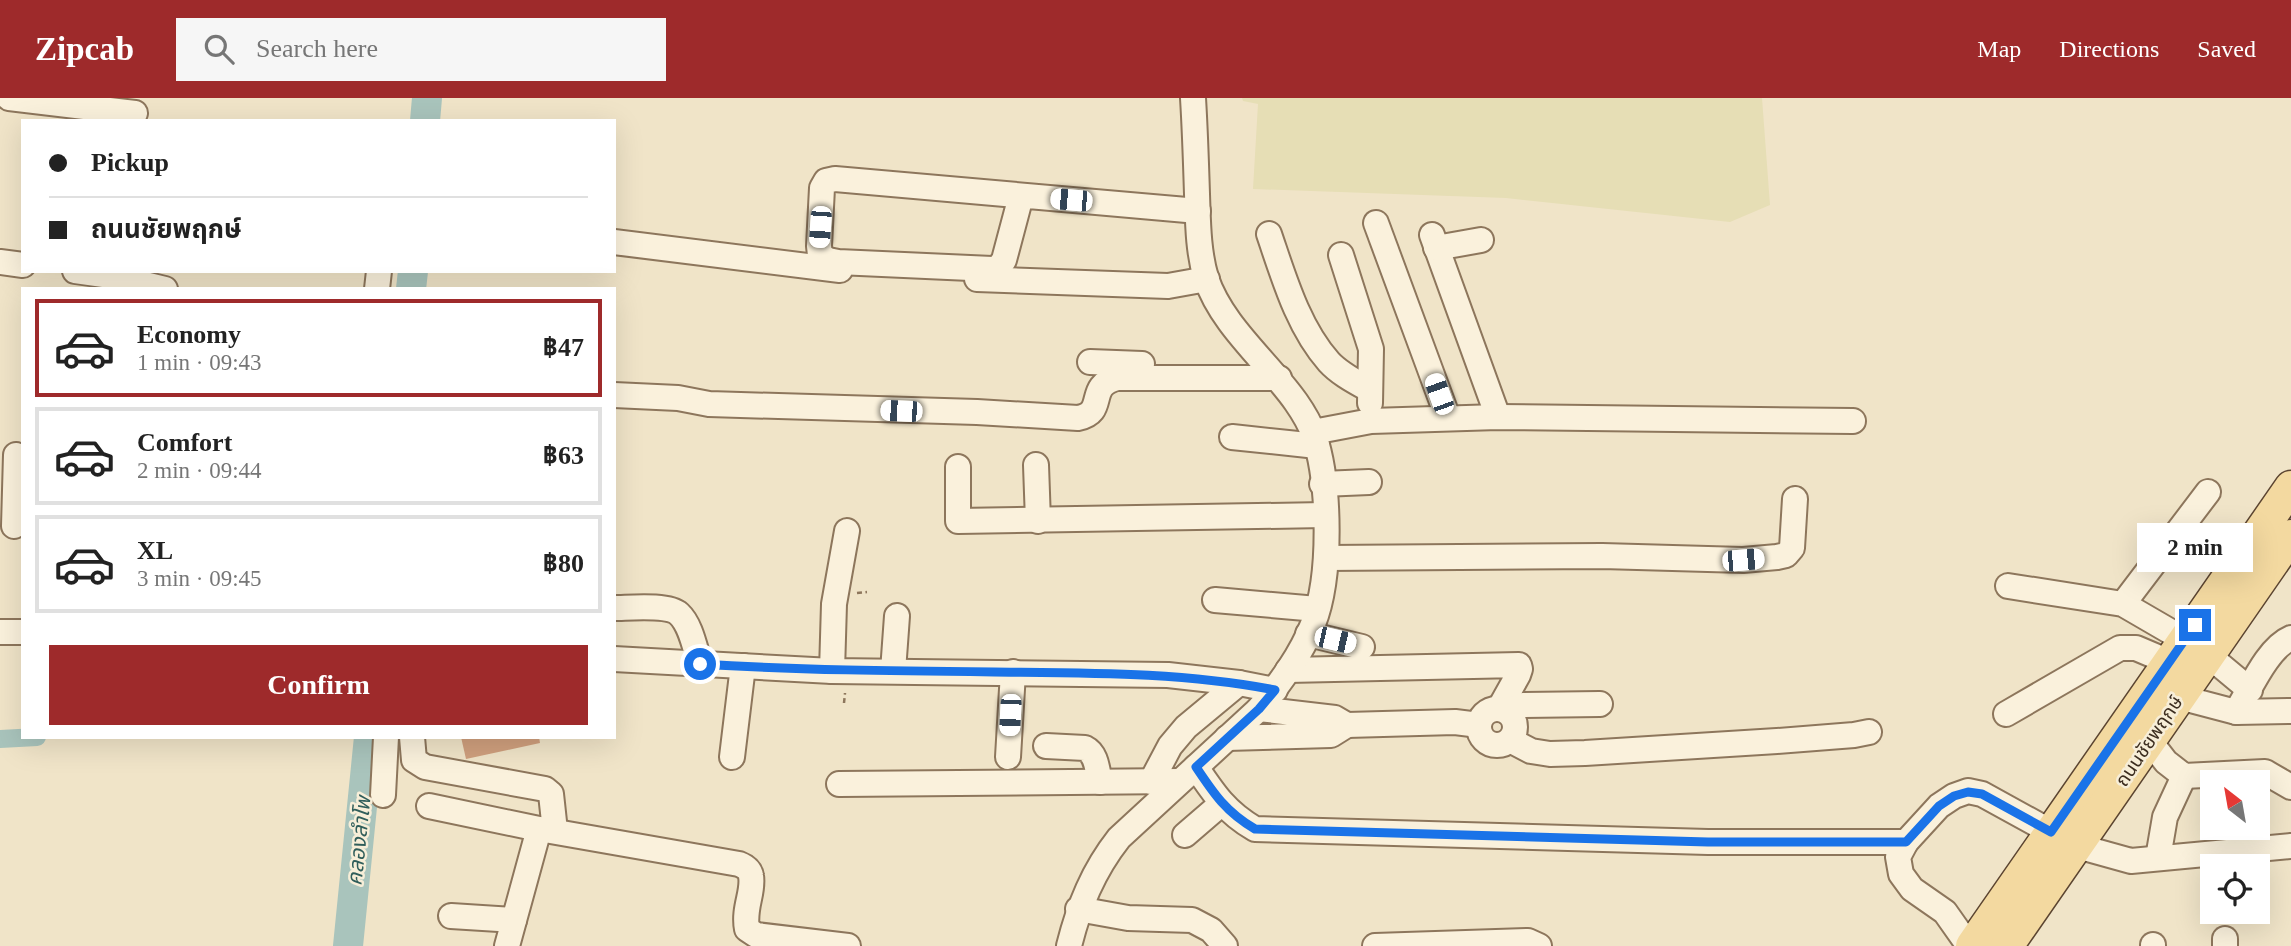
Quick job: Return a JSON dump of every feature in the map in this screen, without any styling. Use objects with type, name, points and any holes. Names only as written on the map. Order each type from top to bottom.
[{"type":"main road","points":[[2195,645],[2291,461]]},
{"type":"main road","name":"ถนนชัยพฤกษ์","points":[[2007,946],[2064,839],[2195,645],[2291,487]]},
{"type":"main road","name":"ถนนชัยพฤกษ์","points":[[1970,946],[2149,740],[2179,697],[2195,645],[2291,536]]},
{"type":"main road","points":[[2195,645],[2291,563]]},
{"type":"street","points":[[9,98],[135,113]]},
{"type":"street","points":[[1069,946],[1078,909],[1111,848],[1259,709],[1282,680],[1308,634],[1317,609],[1325,558],[1325,515],[1315,439],[1275,373],[1228,320],[1207,279],[1199,241],[1194,98]]},
{"type":"street","points":[[1021,196],[1004,260],[999,267],[992,270],[838,261],[828,260],[820,255],[822,188],[826,181],[835,179],[1198,211]]},
{"type":"street","points":[[1376,223],[1448,418]]},
{"type":"street","points":[[1269,234],[1288,289],[1313,338],[1328,361],[1370,390]]},
{"type":"street","points":[[1481,240],[1434,241],[1498,417]]},
{"type":"street","points":[[616,242],[816,268],[994,280],[1168,286],[1207,279]]},
{"type":"street","points":[[1341,255],[1371,349],[1371,421]]},
{"type":"street","points":[[0,262],[21,265]]},
{"type":"street","points":[[93,273],[157,287]]},
{"type":"street","points":[[1090,362],[1275,373]]},
{"type":"street","points":[[616,395],[678,398],[722,404],[1078,418],[1088,416],[1094,410],[1100,387],[1117,378],[1275,373]]},
{"type":"street","points":[[1232,437],[1315,439],[1371,421],[1448,418],[1853,421]]},
{"type":"street","points":[[13,454],[14,526]]},
{"type":"street","points":[[1036,465],[1038,521]]},
{"type":"street","points":[[958,467],[958,521],[1325,515]]},
{"type":"street","points":[[1322,484],[1369,482]]},
{"type":"street","points":[[2123,604],[2208,492]]},
{"type":"street","points":[[1325,558],[1602,556],[1743,560],[1777,557],[1786,555],[1792,548],[1795,499]]},
{"type":"street","points":[[832,671],[834,604],[847,531]]},
{"type":"street","points":[[2008,586],[2123,604],[2195,645],[2250,690]]},
{"type":"street","points":[[1215,600],[1317,609]]},
{"type":"street","points":[[616,608],[669,608],[678,613],[686,624],[700,664]]},
{"type":"street","points":[[893,671],[897,616]]},
{"type":"street","points":[[0,632],[21,632]]},
{"type":"street","points":[[1308,634],[1362,646]]},
{"type":"street","points":[[2236,712],[2276,649],[2291,638]]},
{"type":"street","points":[[2006,714],[2120,648],[2195,645]]},
{"type":"street","points":[[616,659],[832,671],[1168,675],[1239,683],[1519,665],[1521,669],[1502,710]]},
{"type":"street","points":[[732,757],[743,666]]},
{"type":"street","points":[[1008,757],[1013,672]]},
{"type":"street","points":[[1152,782],[1170,746],[1186,727],[1239,683]]},
{"type":"street","points":[[2179,697],[2236,712],[2291,711]]},
{"type":"street","points":[[1502,710],[1514,721],[1516,727],[1510,740],[1500,745],[1489,743],[1481,736],[1479,725],[1486,713],[1523,705],[1600,704]]},
{"type":"street","points":[[1259,709],[1335,718],[1347,725]]},
{"type":"street","points":[[1227,738],[1331,735],[1347,725],[1455,722],[1479,725]]},
{"type":"street","points":[[1510,740],[1531,751],[1550,754],[1777,741],[1869,732]]},
{"type":"street","points":[[383,795],[386,739]]},
{"type":"street","points":[[412,739],[414,760],[425,767],[545,789],[551,794],[547,830],[514,920],[508,946]]},
{"type":"street","points":[[2149,740],[2166,762],[2184,776],[2265,772],[2291,787]]},
{"type":"street","points":[[1046,746],[1084,748],[1090,751],[1100,782]]},
{"type":"street","points":[[1188,774],[1239,820],[1255,829],[1708,842],[1906,842]]},
{"type":"street","points":[[839,784],[1152,782],[1188,774]]},
{"type":"street","points":[[2158,858],[2165,817],[2184,776]]},
{"type":"street","points":[[1970,946],[1945,912],[1912,889],[1901,874],[1898,857],[1906,842],[1939,806],[1954,796],[1968,792],[1982,794],[2064,839],[2131,861],[2291,846]]},
{"type":"street","points":[[1185,835],[1221,804]]},
{"type":"street","points":[[429,806],[739,864],[747,867],[751,875],[745,917],[747,929],[755,935],[848,946]]},
{"type":"street","points":[[1078,909],[1128,918],[1192,920],[1216,941]]},
{"type":"street","points":[[451,916],[514,920]]},
{"type":"street","points":[[1375,946],[1528,941],[1539,946]]},
{"type":"shaded area","points":[[1242,98],[1762,98],[1770,205],[1730,222],[1506,198],[1253,189],[1258,104],[1243,101]]},
{"type":"building","points":[[461,739],[539,739],[540,743],[466,759]]},
{"type":"waterway","name":"คลองลำโพ","points":[[425,119],[427,98]]},
{"type":"waterway","name":"คลองลำโพ","points":[[411,287],[413,273]]},
{"type":"waterway","points":[[0,739],[21,738]]},
{"type":"waterway","name":"คลองลำโพ","points":[[348,946],[369,739]]},
{"type":"route","points":[[700,664],[832,671],[1168,675],[1275,690],[1259,709],[1196,767],[1221,804],[1239,820],[1255,829],[1708,842],[1906,842],[1939,806],[1954,796],[1968,792],[1982,794],[2051,832],[2195,625]]}]
